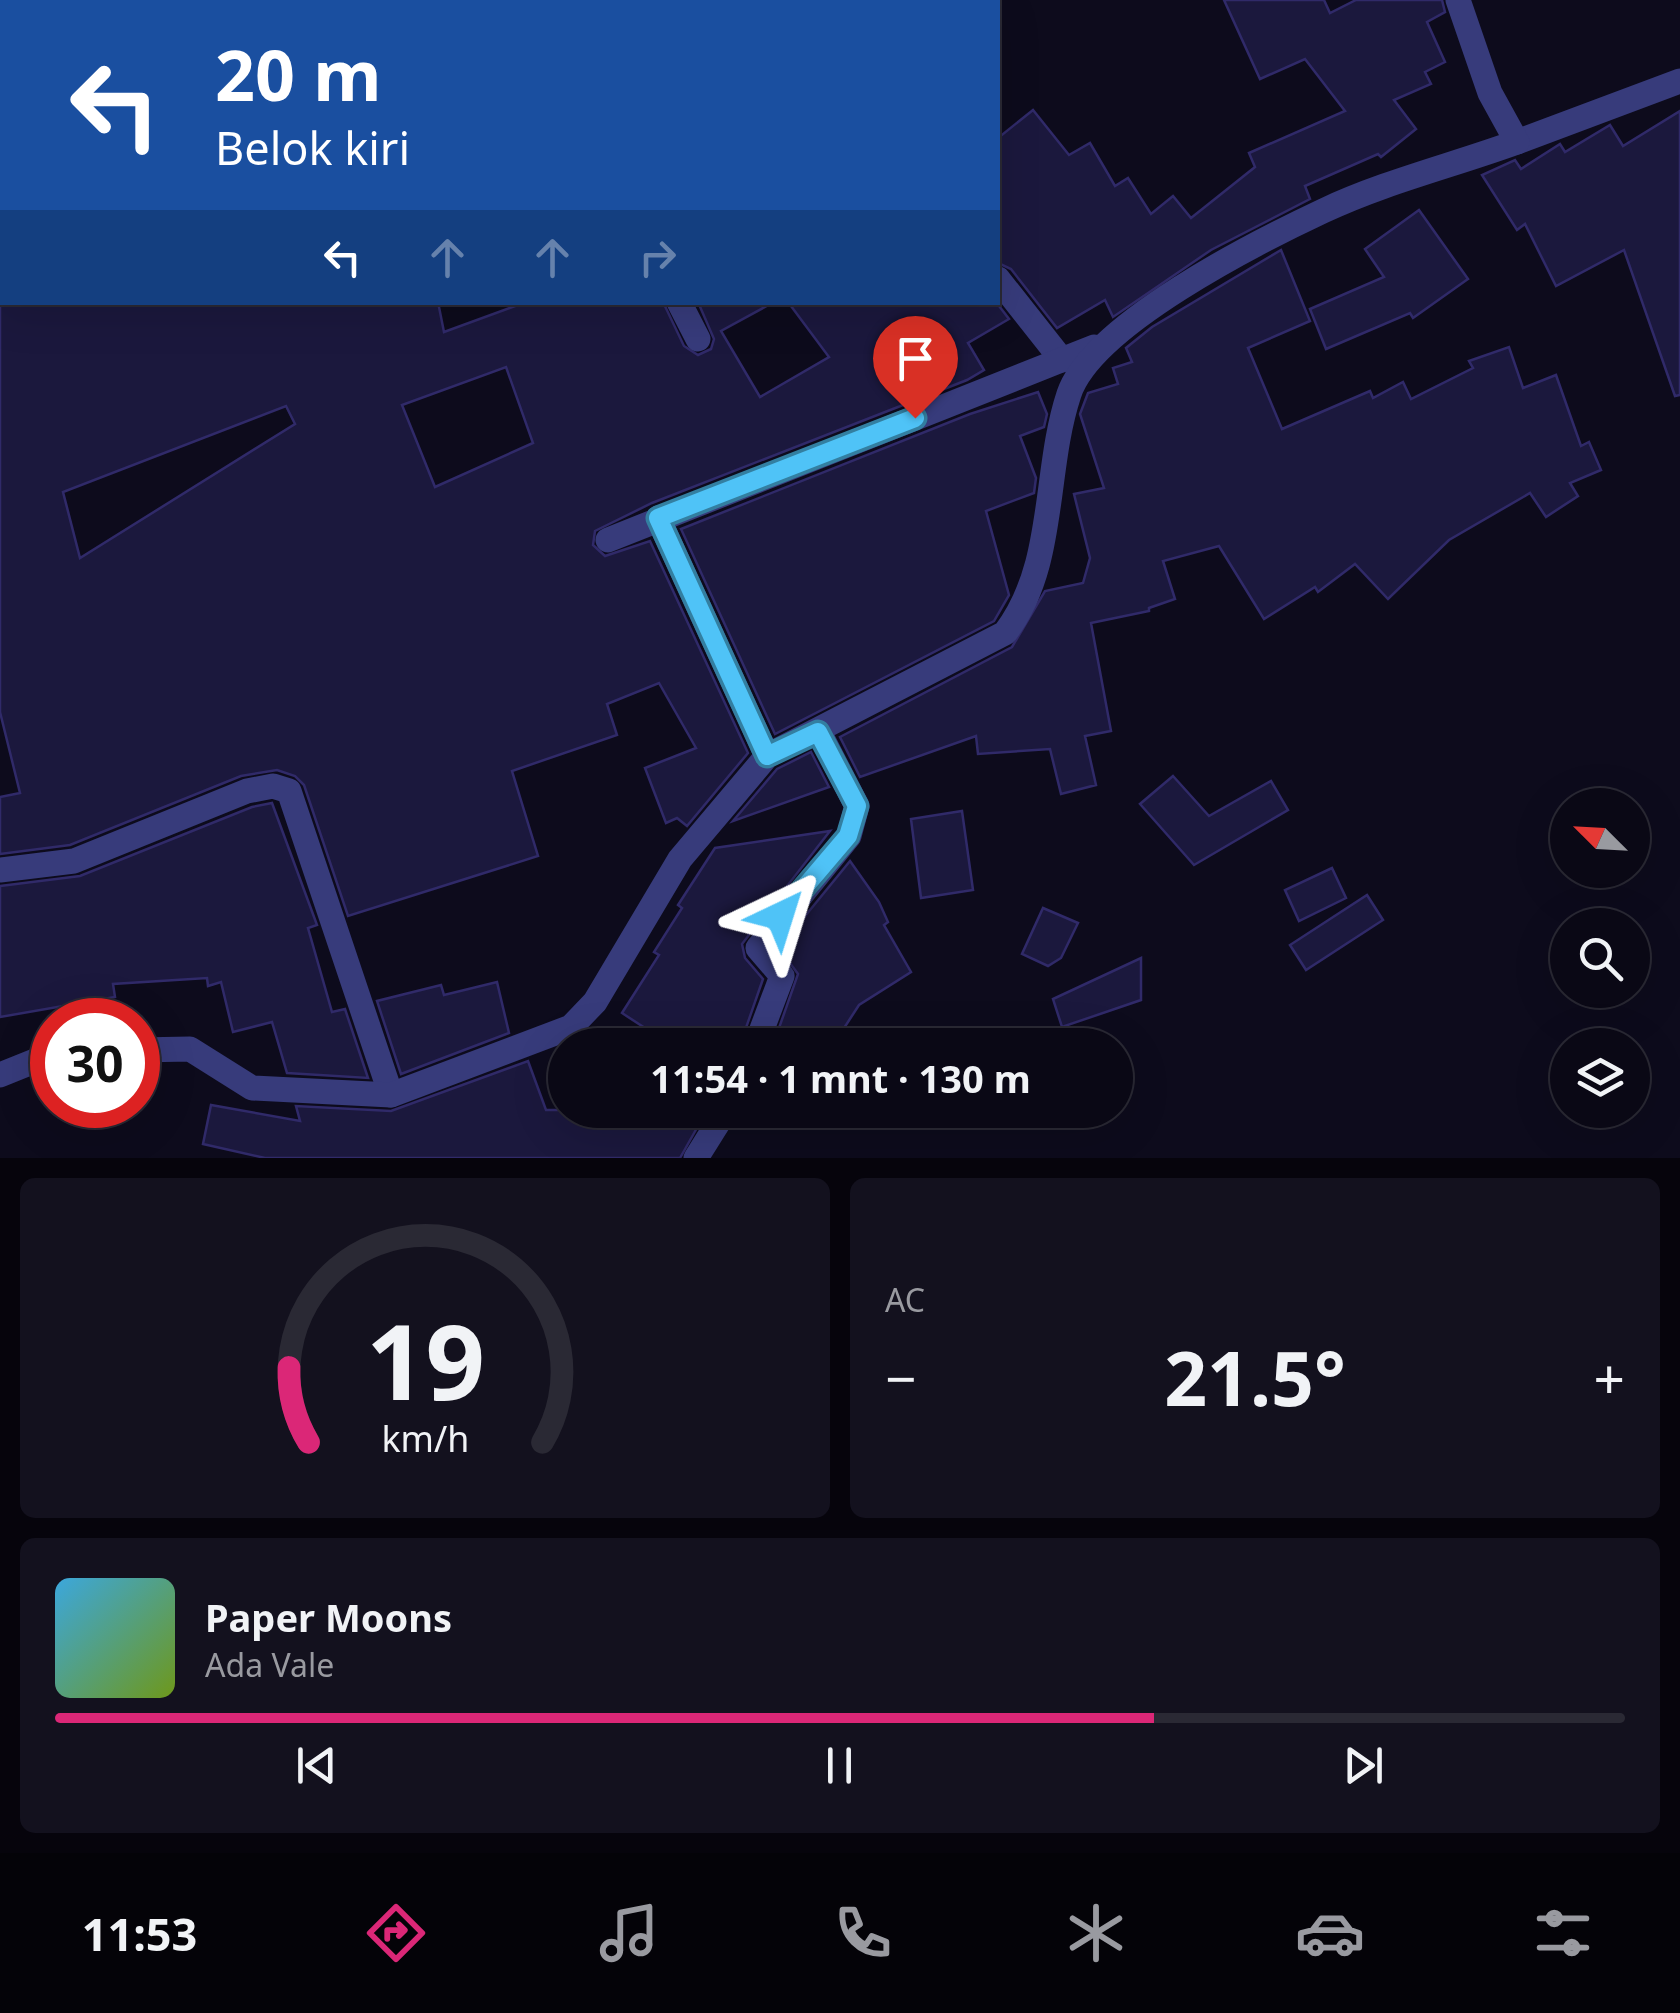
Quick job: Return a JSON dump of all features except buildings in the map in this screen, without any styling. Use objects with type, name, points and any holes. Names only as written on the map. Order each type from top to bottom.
[{"type":"street","points":[[1458,0],[1490,94],[1517,142]]},
{"type":"street","points":[[160,1050],[190,1050],[252,1088],[391,1095],[571,1027],[595,1002],[680,859],[767,756],[1005,634],[1021,613],[1033,582],[1066,405],[1076,373],[1099,346],[1174,293],[1325,210],[1680,81]]},
{"type":"street","points":[[1000,282],[1062,360]]},
{"type":"street","points":[[681,305],[698,339]]},
{"type":"street","points":[[608,540],[1099,346]]},
{"type":"street","points":[[658,518],[767,756]]},
{"type":"street","points":[[762,1028],[782,976],[758,948],[848,836],[855,819],[857,806],[818,732]]},
{"type":"street","points":[[0,870],[74,861],[247,791],[272,786],[288,791],[391,1095]]},
{"type":"street","points":[[0,1075],[30,1063]]},
{"type":"street","points":[[696,1158],[715,1128]]},
{"type":"route","points":[[780,916],[848,836],[857,806],[818,732],[767,756],[658,518],[915,418]]}]
